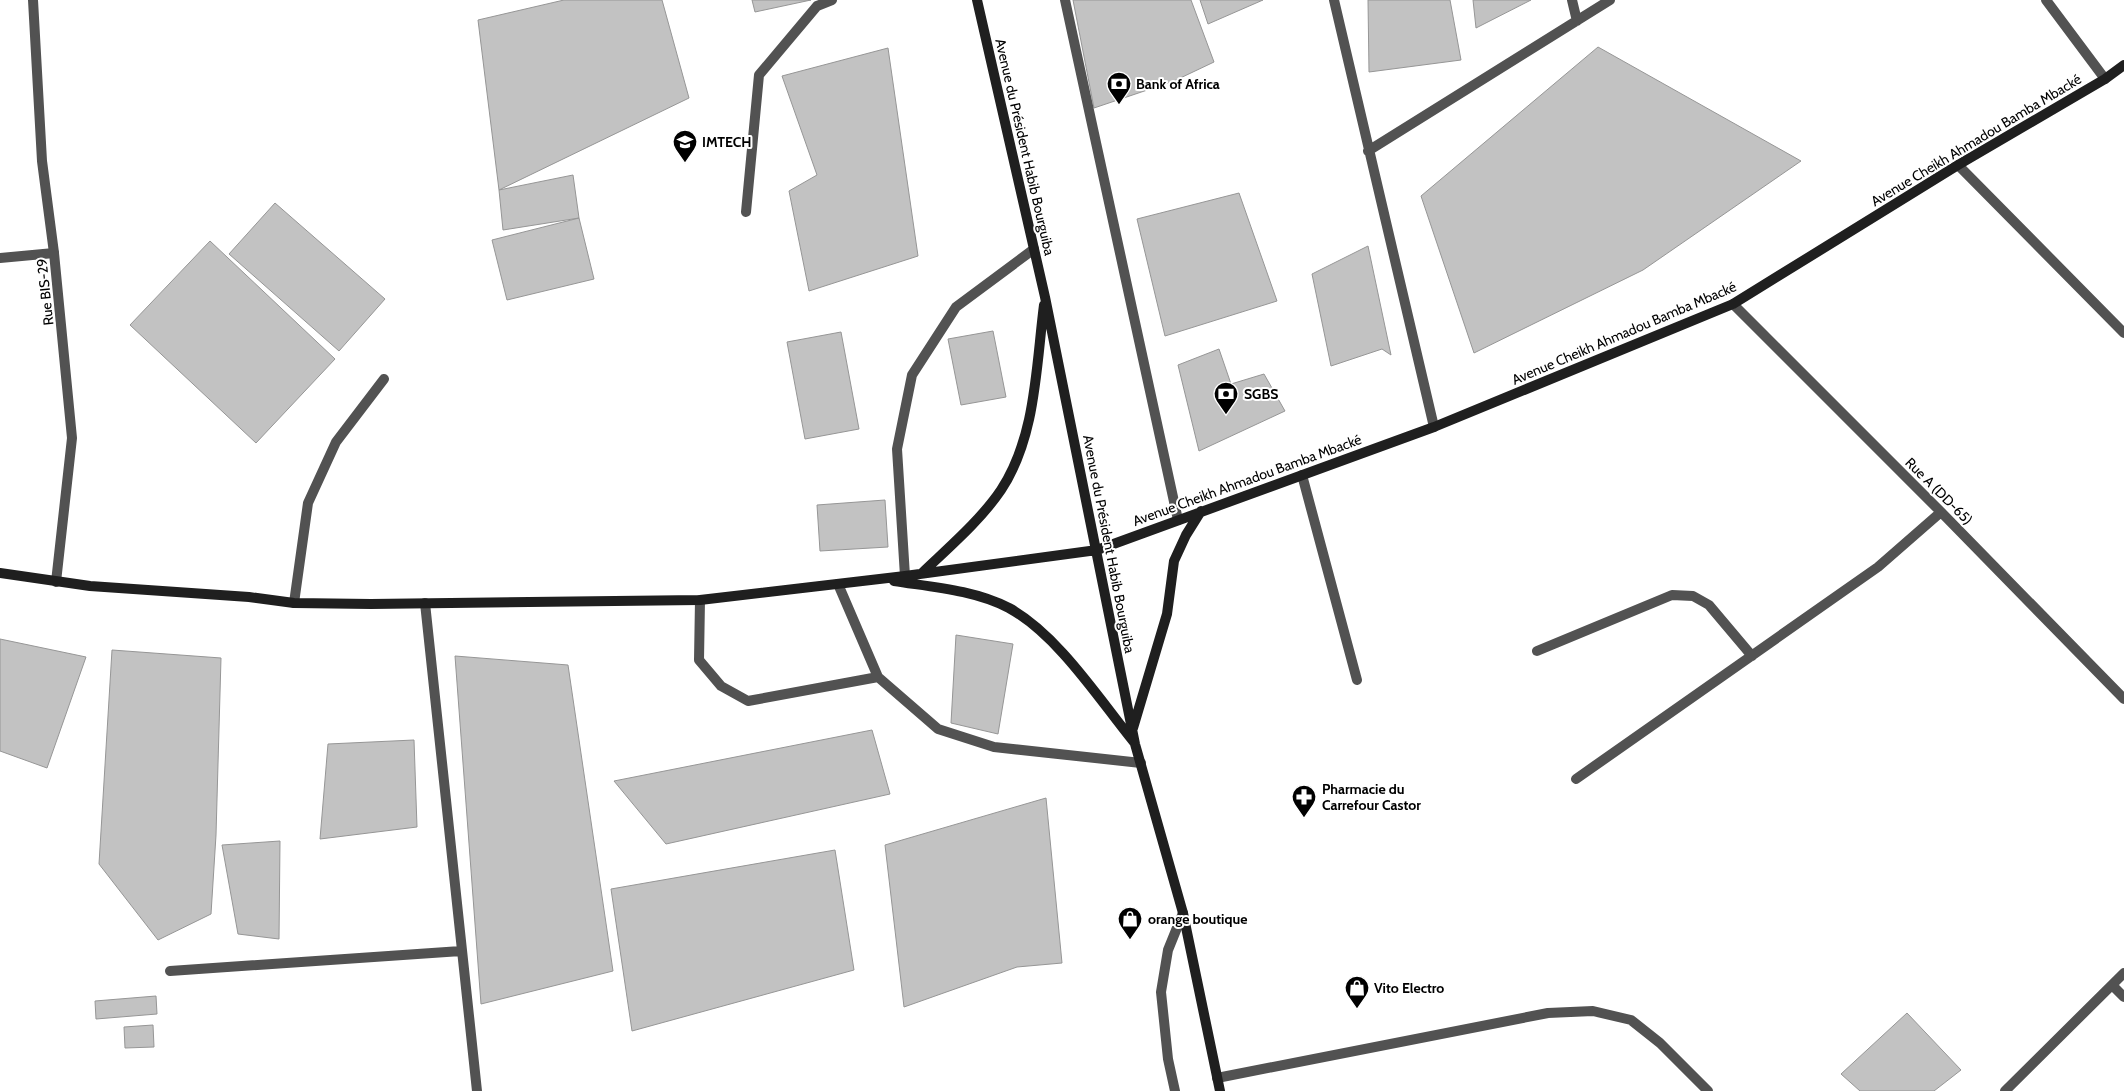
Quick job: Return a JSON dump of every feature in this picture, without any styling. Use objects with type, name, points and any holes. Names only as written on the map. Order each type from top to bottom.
[{"type":"street","name":"Rue BIS-29","points":[[33,0],[42,161],[54,253],[72,438],[56,582]]},
{"type":"street","points":[[746,212],[758,75],[817,6],[832,0]]},
{"type":"street","name":"Avenue du Président Habib Bourguiba","points":[[977,0],[1045,297],[1135,744],[1183,913],[1220,1091]]},
{"type":"street","points":[[1065,0],[1178,520]]},
{"type":"street","points":[[1334,0],[1434,427]]},
{"type":"street","points":[[1572,0],[1577,21]]},
{"type":"street","points":[[1368,150],[1610,0]]},
{"type":"street","points":[[2046,0],[2105,79]]},
{"type":"street","name":"Avenue Cheikh Ahmadou Bamba Mbacké","points":[[883,579],[1097,550],[1434,427],[1734,304],[1958,165],[2105,79],[2124,65]]},
{"type":"street","points":[[1958,165],[2124,333]]},
{"type":"street","points":[[905,576],[897,450],[912,375],[956,307],[1034,249]]},
{"type":"street","points":[[0,258],[54,253]]},
{"type":"street","points":[[922,574],[967,530],[1001,490],[1019,453],[1030,417],[1045,297]]},
{"type":"street","name":"Rue A (DD-65)","points":[[1734,304],[2124,699]]},
{"type":"street","points":[[294,603],[308,503],[336,442],[384,379]]},
{"type":"street","points":[[1302,475],[1357,680]]},
{"type":"street","points":[[1132,729],[1167,614],[1174,562],[1186,534],[1201,512]]},
{"type":"street","points":[[1576,779],[1878,567],[1941,512]]},
{"type":"street","points":[[0,573],[56,582],[249,597],[294,603],[700,600],[883,579],[950,590],[980,597],[1009,608],[1042,630],[1135,744]]},
{"type":"street","points":[[838,584],[878,677],[938,729],[994,747],[1141,763]]},
{"type":"street","points":[[1537,651],[1672,595],[1693,596],[1709,605],[1752,656]]},
{"type":"street","points":[[700,600],[698,660],[721,686],[748,700],[878,677]]},
{"type":"street","points":[[425,603],[460,951],[477,1091]]},
{"type":"street","points":[[1174,1091],[1160,992],[1168,950],[1183,913]]},
{"type":"street","points":[[170,972],[460,951]]},
{"type":"street","points":[[2005,1091],[2124,973]]},
{"type":"street","points":[[2112,985],[2124,997]]},
{"type":"street","points":[[1217,1078],[1548,1013],[1593,1010],[1631,1020],[1660,1043],[1708,1091]]},
{"type":"building","points":[[564,0],[662,0],[689,98],[499,190],[478,20]]},
{"type":"building","points":[[752,0],[811,0],[755,12]]},
{"type":"building","points":[[1073,0],[1191,0],[1214,62],[1174,81],[1094,108]]},
{"type":"building","points":[[1200,0],[1263,0],[1208,24]]},
{"type":"building","points":[[1368,0],[1450,0],[1461,60],[1369,72]]},
{"type":"building","points":[[1473,0],[1531,0],[1476,28]]},
{"type":"building","points":[[1598,47],[1801,161],[1643,270],[1474,353],[1421,196]]},
{"type":"building","points":[[888,48],[918,256],[809,291],[789,191],[817,175],[782,76]]},
{"type":"building","points":[[573,175],[579,218],[503,230],[499,190]]},
{"type":"building","points":[[1239,193],[1277,301],[1165,336],[1137,219]]},
{"type":"building","points":[[275,203],[385,299],[339,351],[229,254]]},
{"type":"building","points":[[579,218],[594,279],[507,300],[492,240]]},
{"type":"building","points":[[210,241],[335,359],[256,443],[130,325]]},
{"type":"building","points":[[1368,246],[1391,355],[1382,349],[1331,366],[1312,274]]},
{"type":"building","points":[[993,331],[1006,397],[961,405],[948,339]]},
{"type":"building","points":[[841,332],[859,429],[805,439],[787,342]]},
{"type":"building","points":[[1219,349],[1231,384],[1264,374],[1285,411],[1199,451],[1178,365]]},
{"type":"building","points":[[885,500],[888,547],[820,551],[817,505]]},
{"type":"building","points":[[956,635],[1013,644],[998,734],[951,723]]},
{"type":"building","points":[[0,639],[86,657],[47,768],[0,751]]},
{"type":"building","points":[[112,650],[221,658],[216,835],[211,914],[158,940],[99,864]]},
{"type":"building","points":[[455,656],[568,665],[613,971],[481,1004]]},
{"type":"building","points":[[872,730],[890,794],[666,844],[614,781]]},
{"type":"building","points":[[414,740],[417,827],[320,839],[328,744]]},
{"type":"building","points":[[1046,798],[1062,963],[1017,967],[904,1007],[885,845]]},
{"type":"building","points":[[280,841],[279,939],[238,934],[222,845]]},
{"type":"building","points":[[835,850],[854,970],[632,1031],[611,889]]},
{"type":"building","points":[[156,996],[157,1014],[96,1019],[95,1001]]},
{"type":"building","points":[[1907,1013],[1961,1070],[1934,1091],[1860,1091],[1841,1074]]},
{"type":"building","points":[[153,1025],[154,1047],[125,1048],[124,1027]]},
{"type":"place","name":"Bank of Africa","points":[[1119,105]]},
{"type":"place","name":"IMTECH","points":[[685,163]]},
{"type":"place","name":"SGBS","points":[[1226,415]]},
{"type":"place","name":"Pharmacie du Carrefour Castor","points":[[1304,818]]},
{"type":"place","name":"orange boutique","points":[[1130,940]]},
{"type":"place","name":"Vito Electro","points":[[1357,1009]]}]
